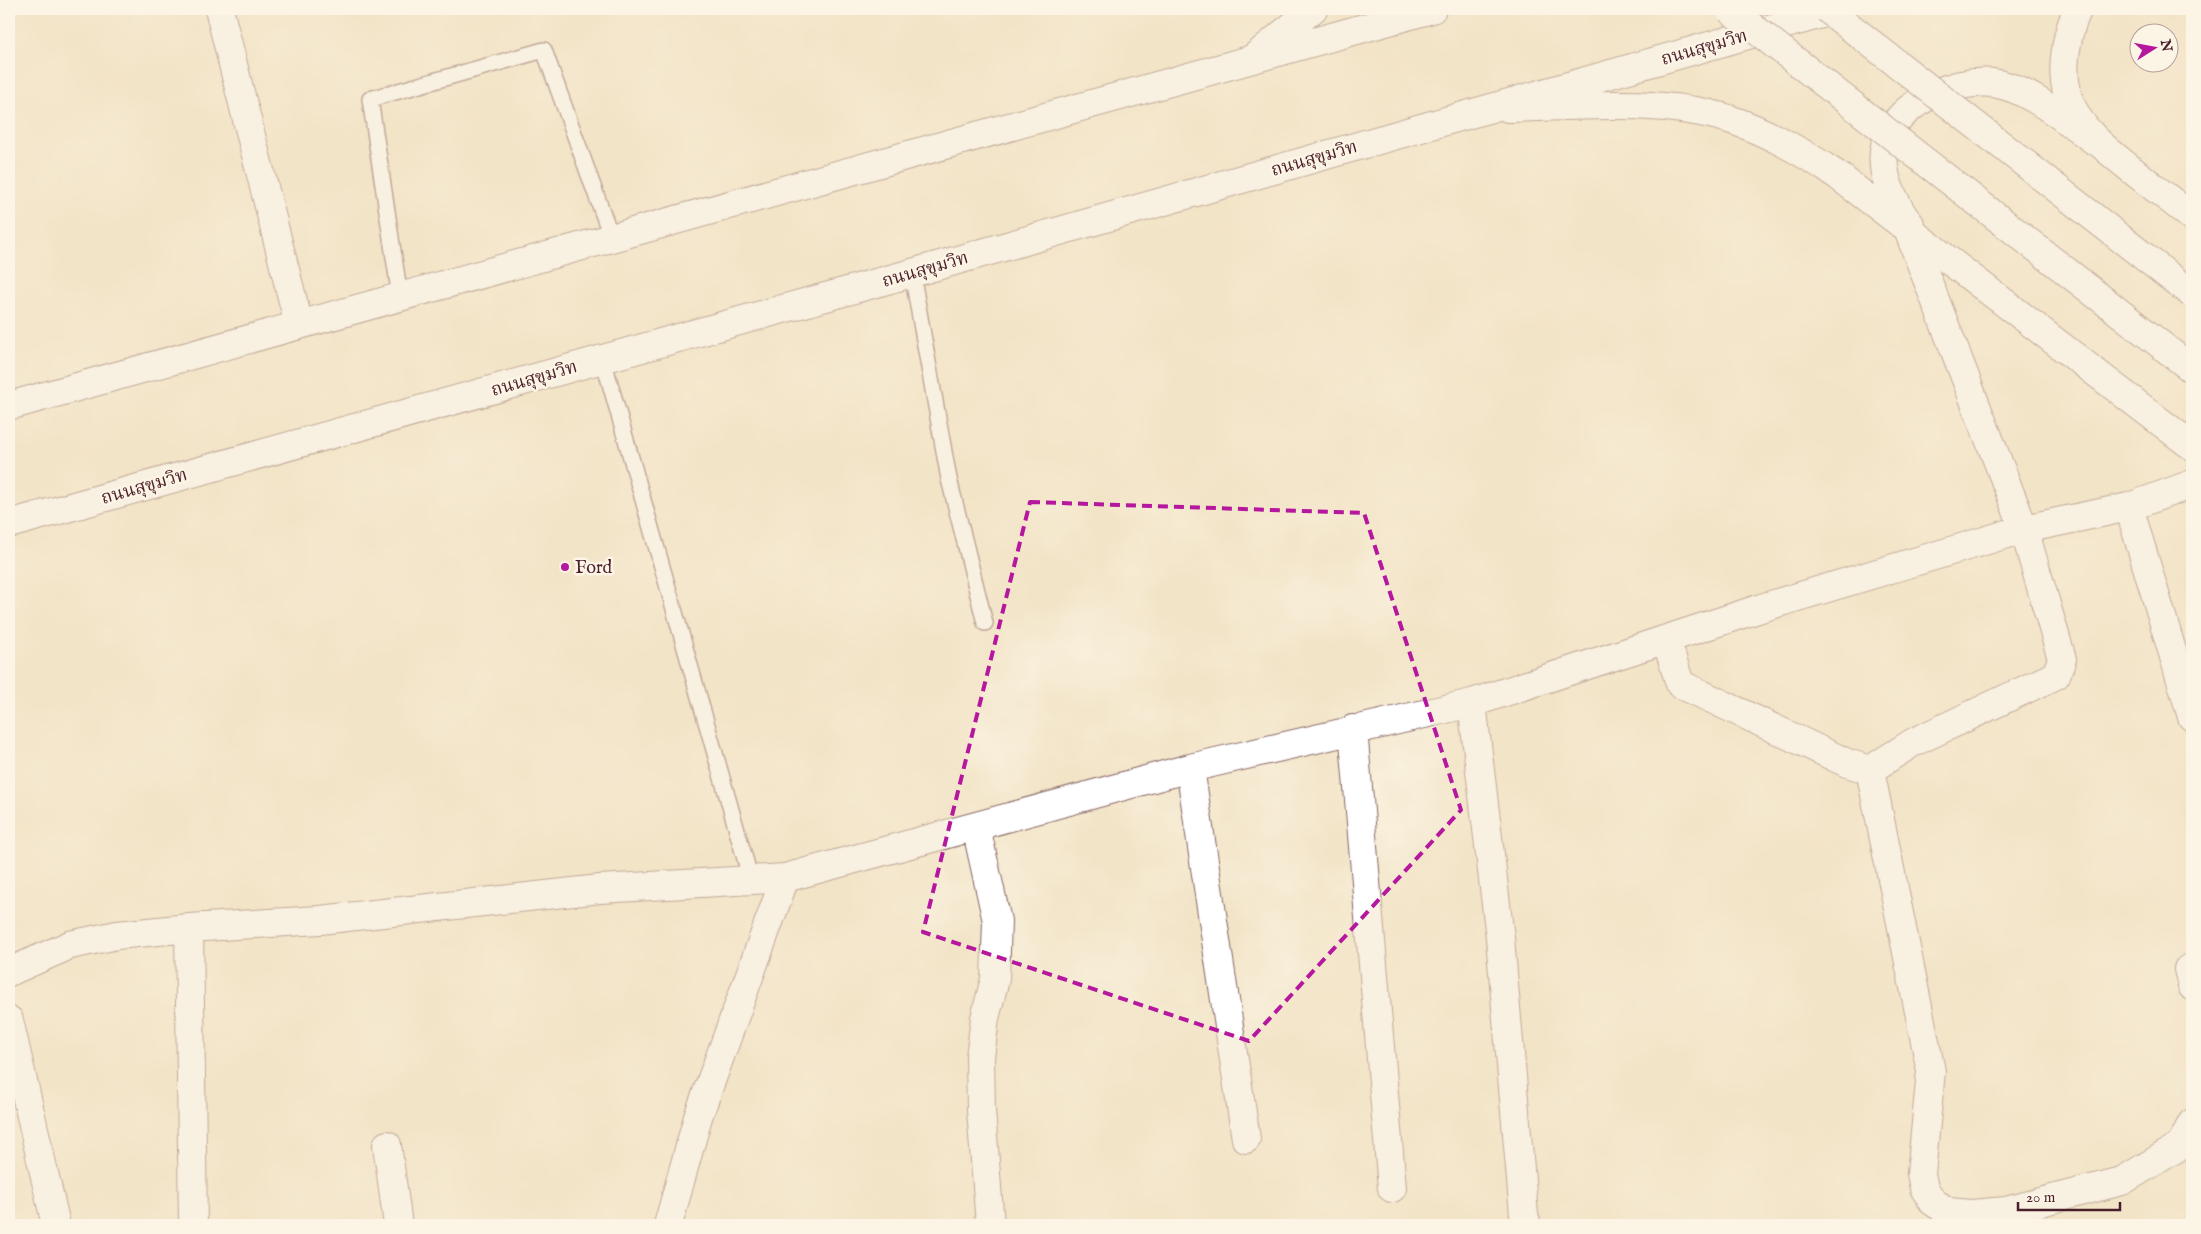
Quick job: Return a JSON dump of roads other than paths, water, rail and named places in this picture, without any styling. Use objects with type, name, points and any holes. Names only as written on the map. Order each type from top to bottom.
[{"type":"main road","points":[[219,9],[299,325]]},
{"type":"main road","points":[[1252,59],[1313,9]]},
{"type":"main road","points":[[9,406],[1432,9]]},
{"type":"main road","points":[[1729,9],[2192,369]]},
{"type":"main road","points":[[1827,9],[2192,294]]},
{"type":"main road","name":"ถนนสุขุมวิท","points":[[9,524],[912,273],[1839,9]]},
{"type":"main road","points":[[2078,9],[2068,38],[2064,62],[2064,84],[2072,109],[2095,141]]},
{"type":"main road","points":[[1935,250],[1906,219],[1898,206],[1886,181],[1883,168],[1884,148],[1892,127],[1904,112],[1919,102],[1957,85],[1976,82],[1995,83],[2032,99],[2095,141],[2192,217]]},
{"type":"main road","points":[[1489,108],[1660,107],[1698,112],[1728,119],[1782,141],[1810,157],[2192,446]]},
{"type":"main road","points":[[1666,639],[1680,684],[1847,764],[1870,770],[1935,732],[2056,675],[2062,659],[2024,529],[1908,230]]},
{"type":"main road","points":[[9,972],[70,945],[117,935],[189,928],[320,920],[600,889],[785,878],[976,828],[1190,768],[1472,703],[1760,608],[2024,529],[2129,507],[2192,484]]},
{"type":"main road","points":[[2129,507],[2192,717]]},
{"type":"main road","points":[[1472,703],[1500,938],[1524,1215],[1527,1225]]},
{"type":"main road","points":[[1353,729],[1392,1188]]},
{"type":"main road","points":[[1190,768],[1246,1139]]},
{"type":"main road","points":[[1870,770],[1931,1071],[1921,1174],[1924,1188],[1934,1202],[1949,1212],[1980,1214],[2006,1210],[2122,1181],[2180,1146],[2192,1123]]},
{"type":"main road","points":[[976,828],[997,921],[995,979],[985,1018],[980,1057],[981,1110],[990,1225]]},
{"type":"main road","points":[[668,1225],[698,1116],[785,878]]},
{"type":"main road","points":[[189,928],[193,1225]]},
{"type":"main road","points":[[9,1020],[56,1225]]},
{"type":"main road","points":[[387,1145],[398,1225]]},
{"type":"lane","points":[[400,297],[370,99],[544,50],[612,239]]},
{"type":"lane","points":[[912,273],[949,479],[984,623]]},
{"type":"lane","points":[[603,359],[751,880]]},
{"type":"place","name":"Ford","points":[[565,567]]}]
